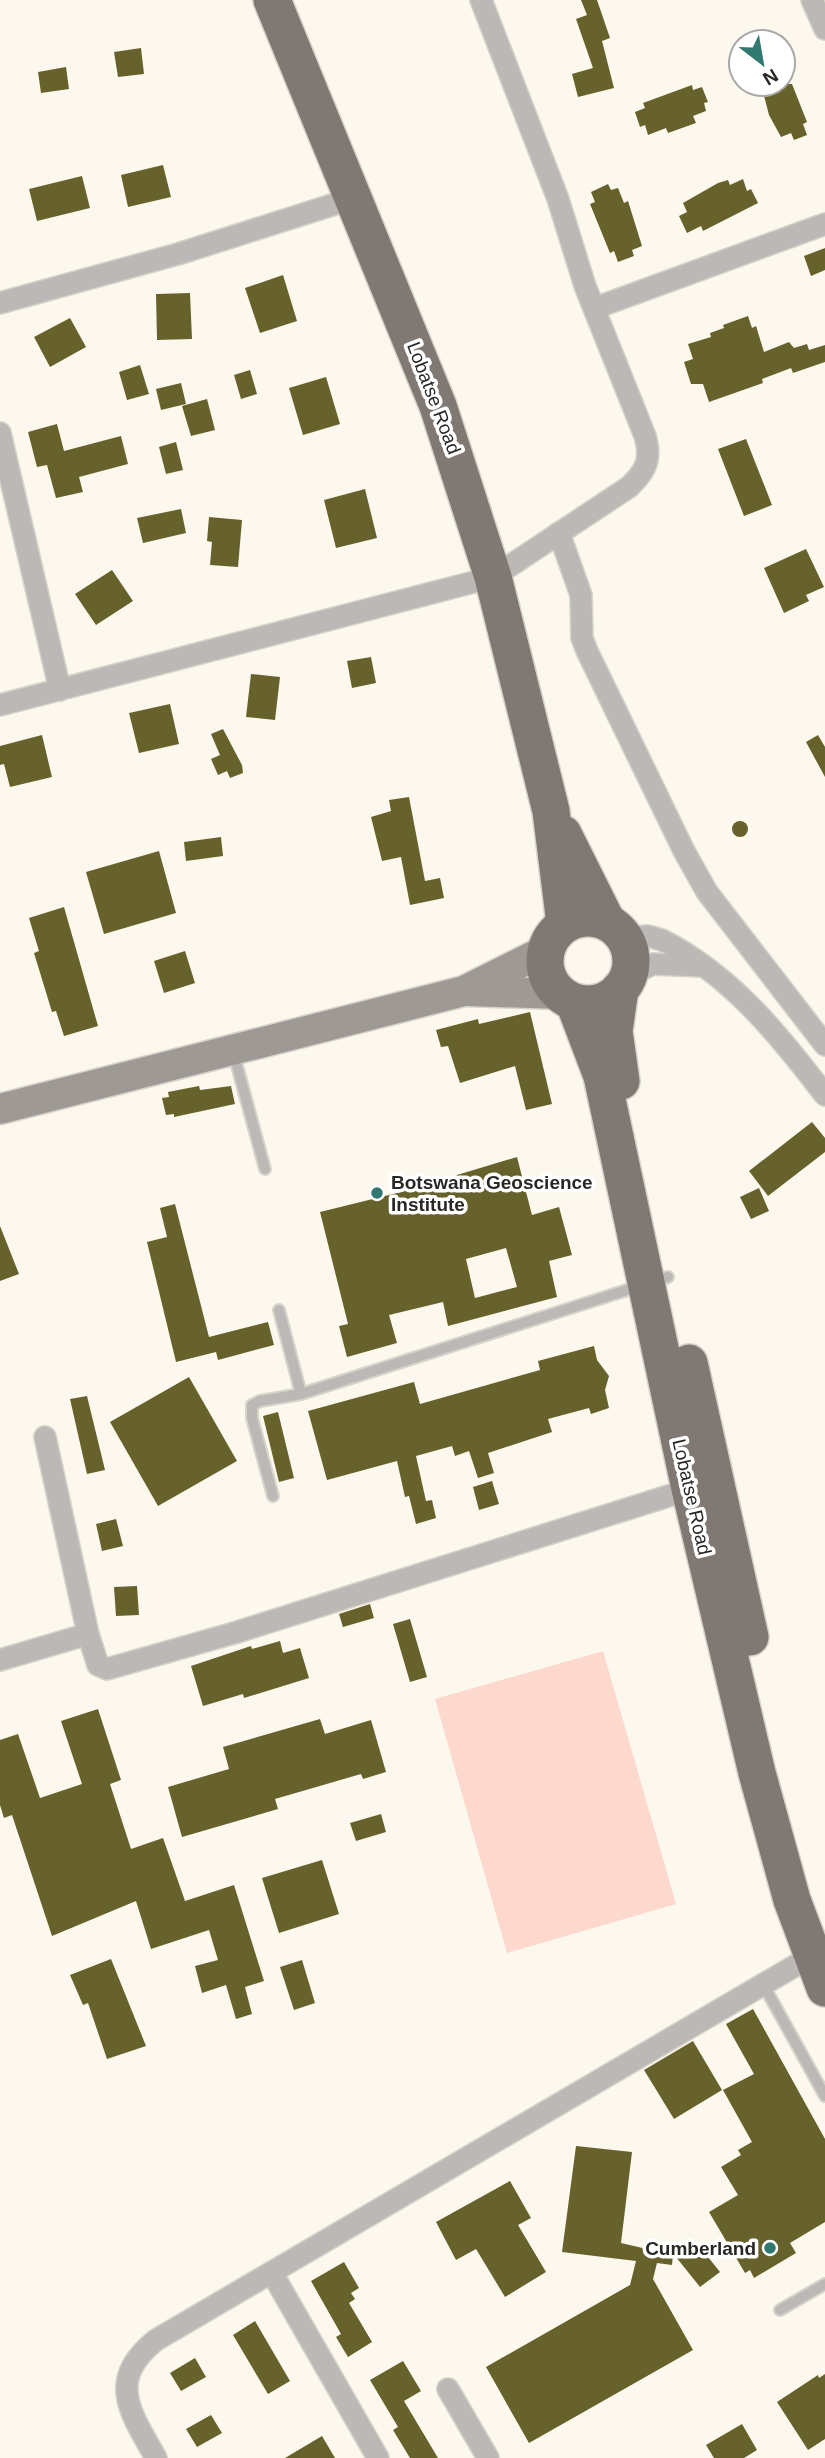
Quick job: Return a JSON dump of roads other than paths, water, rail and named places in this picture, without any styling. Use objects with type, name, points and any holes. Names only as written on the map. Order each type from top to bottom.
[{"type":"highway","name":"Lobatse Road","points":[[272,0],[438,406],[493,576],[551,811],[555,937],[547,974],[567,998],[602,1076],[658,1279]]},
{"type":"highway","name":"Lobatse Road","points":[[551,811],[631,957],[614,1031],[658,1279],[703,1485],[775,1844],[820,1964]]},
{"type":"highway","points":[[555,937],[579,918],[616,930]]},
{"type":"highway","points":[[567,998],[590,1004],[607,999],[624,982]]},
{"type":"highway","name":"Lobatse Road","points":[[703,1485],[763,1697],[797,1835],[825,1916]]},
{"type":"main road","points":[[0,1108],[464,991],[555,937]]},
{"type":"main road","points":[[464,991],[567,998]]},
{"type":"street","points":[[0,705],[493,576],[629,487],[640,476],[649,458],[645,436],[481,0]]},
{"type":"street","points":[[813,0],[825,29]]},
{"type":"street","points":[[0,303],[178,254],[354,198]]},
{"type":"street","points":[[595,308],[825,224]]},
{"type":"street","points":[[0,433],[60,690]]},
{"type":"street","points":[[559,533],[581,595],[582,638],[587,651],[684,851],[707,892],[825,1045]]},
{"type":"street","points":[[616,930],[662,940],[701,966],[759,1013],[825,1095]]},
{"type":"street","points":[[624,982],[653,964],[701,966]]},
{"type":"street","points":[[45,1437],[88,1634],[99,1665],[113,1668],[703,1485]]},
{"type":"street","points":[[0,1660],[88,1634]]},
{"type":"street","points":[[156,2458],[126,2395],[126,2378],[131,2365],[156,2340],[763,1984],[820,1964]]},
{"type":"street","points":[[272,2273],[378,2458]]},
{"type":"street","points":[[448,2389],[488,2458]]},
{"type":"lane","points":[[233,1051],[265,1169]]},
{"type":"lane","points":[[273,1496],[251,1408],[260,1401],[301,1394],[658,1279]]},
{"type":"lane","points":[[279,1310],[301,1394]]},
{"type":"lane","points":[[763,1984],[825,2096]]},
{"type":"lane","points":[[780,2310],[825,2284]]},
{"type":"place","name":"Botswana Geoscience Institute","points":[[377,1193]]},
{"type":"place","name":"Cumberland","points":[[770,2248]]}]
